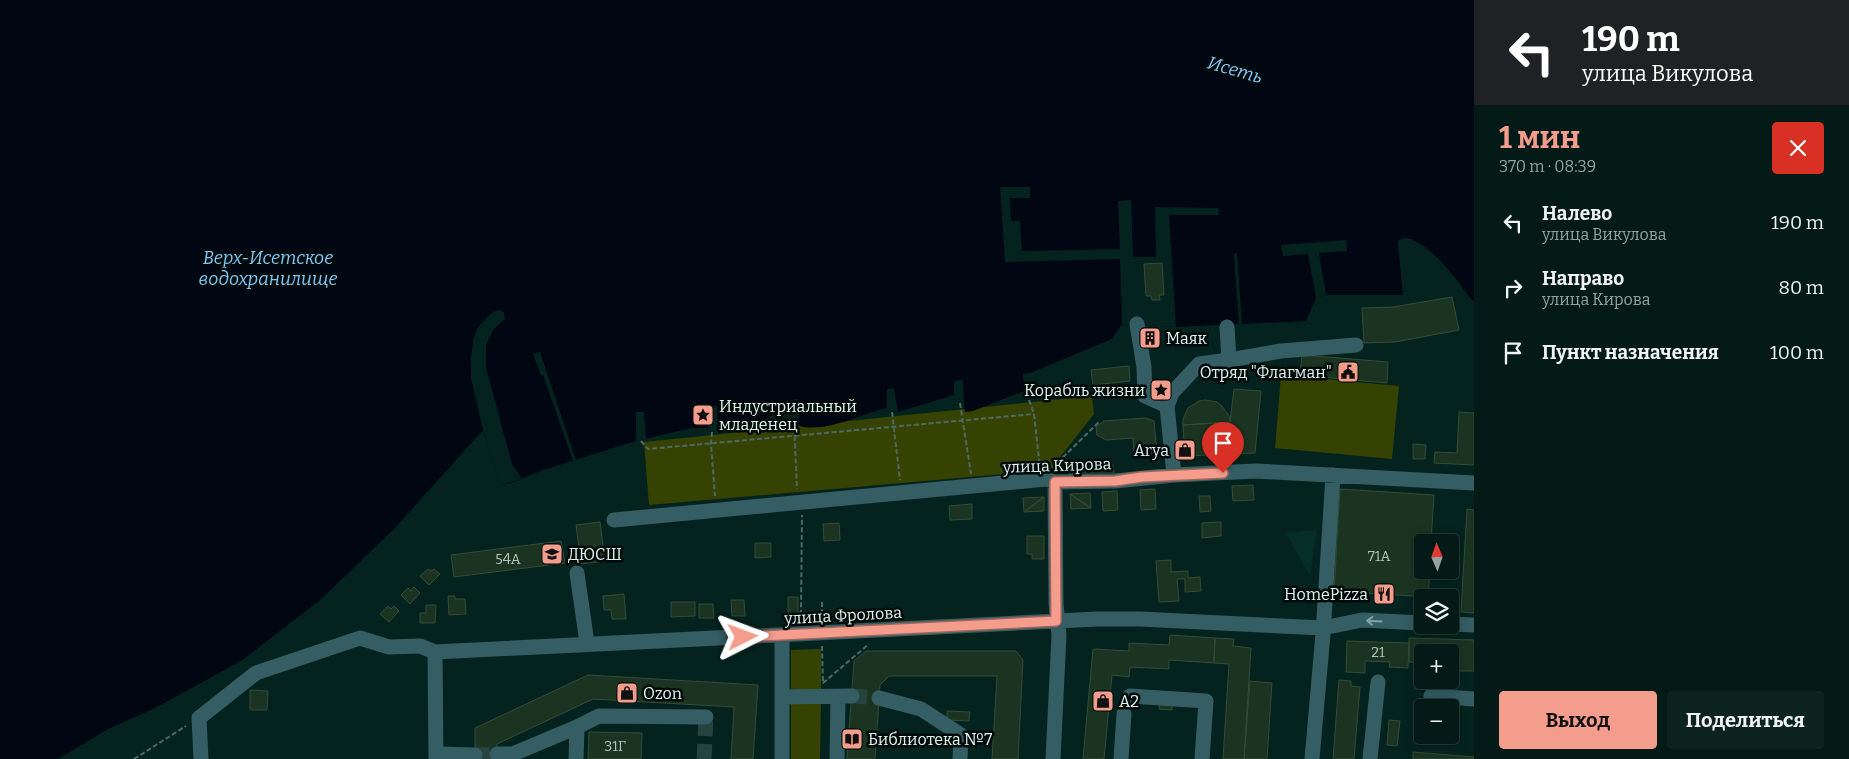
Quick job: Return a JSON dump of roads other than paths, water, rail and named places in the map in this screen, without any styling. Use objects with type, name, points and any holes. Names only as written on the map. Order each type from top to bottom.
[{"type":"street","points":[[1137,324],[1144,367],[1145,396],[1167,406]]},
{"type":"street","points":[[1227,326],[1229,360]]},
{"type":"street","points":[[1174,475],[1167,406],[1172,392],[1199,364],[1281,351],[1356,345]]},
{"type":"street","name":"улица Кирова","points":[[614,520],[800,500],[1046,480],[1049,475],[1115,481],[1124,471],[1174,475],[1256,471],[1474,483]]},
{"type":"street","points":[[1049,475],[1056,621],[1059,635],[1053,759]]},
{"type":"street","points":[[1312,759],[1333,475]]},
{"type":"street","points":[[577,573],[587,644]]},
{"type":"street","name":"улица Фролова","points":[[201,759],[199,718],[256,673],[360,638],[389,647],[420,646],[435,652],[1056,621],[1140,620],[1323,628],[1362,620],[1414,623]]},
{"type":"street","points":[[1459,624],[1474,625]]},
{"type":"street","points":[[782,635],[782,759]]},
{"type":"street","points":[[435,652],[436,757],[475,755]]},
{"type":"street","points":[[1370,759],[1378,682]]},
{"type":"street","points":[[782,697],[845,696],[837,759]]},
{"type":"street","points":[[1130,696],[1206,701],[1202,759]]},
{"type":"street","points":[[1431,696],[1474,699]]},
{"type":"street","points":[[879,698],[921,710],[961,735],[960,759]]},
{"type":"street","points":[[1121,759],[1124,714]]},
{"type":"street","points":[[498,754],[513,754],[578,727],[599,716],[706,717]]},
{"type":"street","points":[[576,759],[578,727]]},
{"type":"water","name":"Верх-Исетское водохранилище","points":[[0,0],[1474,0],[1474,301],[1446,267],[1430,252],[1422,245],[1405,239],[1398,241],[1403,295],[1326,295],[1316,298],[1306,321],[1176,327],[1122,324],[1112,339],[1030,373],[1023,374],[1024,391],[973,411],[965,412],[964,403],[954,405],[954,395],[898,412],[887,413],[887,408],[821,427],[799,426],[798,421],[790,421],[790,412],[775,414],[757,424],[708,432],[707,428],[692,428],[636,441],[543,470],[510,483],[501,484],[483,430],[394,529],[320,600],[241,661],[155,708],[108,729],[58,759],[0,759]]},
{"type":"tunnel","points":[[852,696],[879,698]]},
{"type":"tunnel","points":[[704,759],[706,717]]},
{"type":"tunnel","points":[[475,755],[497,754]]},
{"type":"place","name":"Маяк","points":[[1150,338]]},
{"type":"place","name":"Отряд \"Флагман\"","points":[[1348,372]]},
{"type":"place","name":"Корабль жизни","points":[[1161,390]]},
{"type":"place","name":"Индустриальный младенец","points":[[703,415]]},
{"type":"place","name":"Arya","points":[[1185,450]]},
{"type":"place","name":"ДЮСШ","points":[[552,554]]},
{"type":"place","name":"HomePizza","points":[[1384,594]]},
{"type":"place","name":"Ozon","points":[[627,693]]},
{"type":"place","name":"А2","points":[[1103,701]]},
{"type":"place","name":"Библиотека №7","points":[[852,739]]},
{"type":"water label","name":"Исеть","points":[[1235,70]]}]
